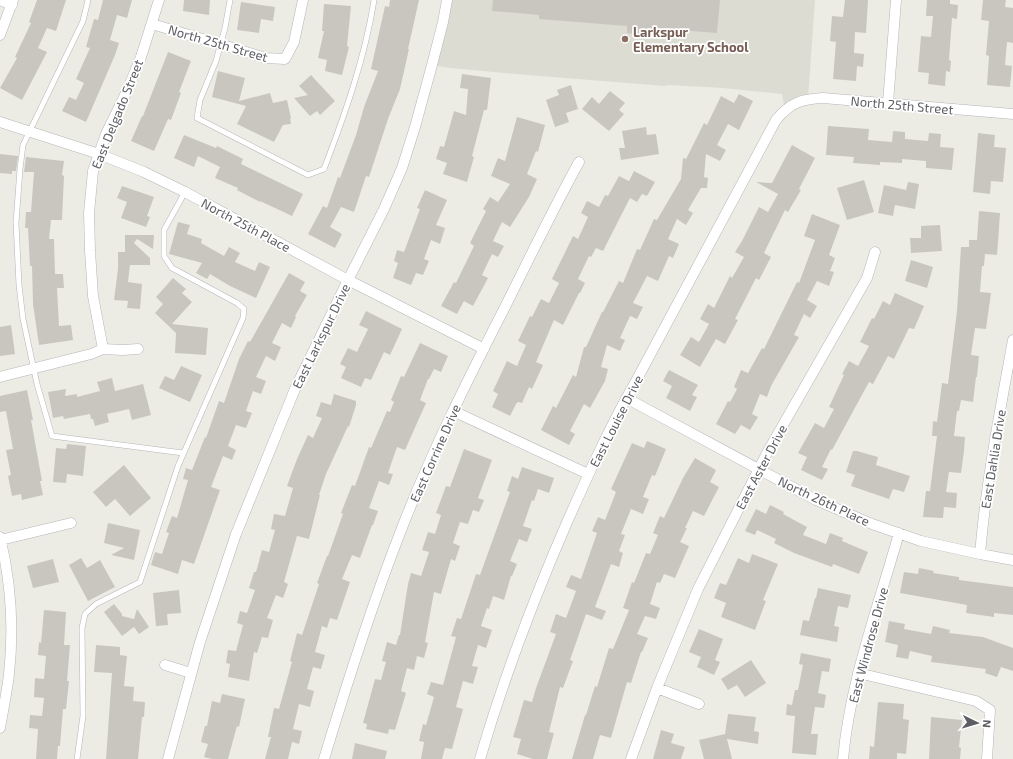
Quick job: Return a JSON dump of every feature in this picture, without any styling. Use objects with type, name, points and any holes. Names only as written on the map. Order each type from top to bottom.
[{"type":"street","points":[[0,0],[12,2],[0,34]]},
{"type":"street","name":"East Delgado Street","points":[[103,349],[93,296],[90,251],[89,213],[93,171],[106,134],[128,91],[159,0]]},
{"type":"street","name":"North 25th Street","points":[[152,24],[266,58],[285,59],[294,42],[303,0]]},
{"type":"street","name":"East Larkspur Drive","points":[[168,759],[191,673],[218,584],[239,527],[295,389],[384,209],[402,168],[430,73],[447,0]]},
{"type":"street","points":[[888,103],[896,0]]},
{"type":"street","name":"North 25th Street","points":[[792,104],[808,99],[823,98],[1013,114]]},
{"type":"street","name":"East Louise Drive","points":[[480,759],[492,718],[515,652],[545,574],[588,474],[616,416],[770,130],[776,120],[792,104]]},
{"type":"street","name":"North 25th Place","points":[[0,122],[99,154],[144,172],[185,192],[348,280],[484,349]]},
{"type":"street","name":"East Corrine Drive","points":[[324,759],[341,702],[399,533],[427,466],[484,349],[579,162]]},
{"type":"street","name":"East Aster Drive","points":[[631,759],[657,688],[698,589],[758,470],[867,278],[875,252]]},
{"type":"street","name":"East Dahlia Drive","points":[[980,554],[992,455],[1013,340]]},
{"type":"street","points":[[0,377],[91,354],[103,349],[138,349]]},
{"type":"street","name":"North 26th Place","points":[[626,398],[816,500],[872,524],[921,540],[1013,560]]},
{"type":"street","points":[[453,411],[588,474]]},
{"type":"street","points":[[0,728],[9,675],[12,639],[11,606],[4,552],[0,539],[71,523]]},
{"type":"street","name":"East Windrose Drive","points":[[844,759],[852,697],[899,533]]},
{"type":"street","points":[[165,665],[191,673]]},
{"type":"street","points":[[858,673],[976,700],[990,710],[987,759]]},
{"type":"street","points":[[657,688],[699,704]]},
{"type":"lane","points":[[88,0],[83,21],[23,145],[16,223],[19,285],[23,319],[52,436],[183,453]]},
{"type":"lane","points":[[230,0],[225,28],[216,60],[200,100],[197,118],[308,175],[324,169],[345,113],[359,69],[374,0]]},
{"type":"lane","points":[[76,759],[83,716],[82,628],[85,614],[96,604],[140,582],[183,453],[243,318],[244,309],[237,303],[172,268],[164,256],[164,230],[185,192]]},
{"type":"shaded area","name":"Larkspur Elementary School","points":[[447,0],[815,0],[808,99],[785,110],[782,94],[723,88],[664,86],[516,74],[432,65]]},
{"type":"building","points":[[37,0],[66,0],[56,31],[47,28],[38,48],[47,52],[22,100],[0,88],[17,58],[15,57],[31,23],[29,22]]},
{"type":"building","points":[[103,0],[132,0],[127,18],[117,15],[110,40],[119,43],[86,122],[62,111],[69,97],[76,100],[84,83],[76,79],[90,48],[86,47],[94,19],[98,20]]},
{"type":"building","points":[[184,0],[210,0],[209,15],[183,11]]},
{"type":"building","points":[[390,0],[419,0],[409,49],[400,89],[388,119],[369,177],[366,176],[354,212],[341,207],[330,227],[342,234],[335,248],[308,234],[323,206],[327,208],[338,177],[340,178],[356,135],[364,107],[378,71],[371,69],[385,6],[389,7]]},
{"type":"building","points":[[493,0],[720,0],[717,33],[652,28],[651,35],[627,33],[627,26],[539,19],[539,15],[492,11]]},
{"type":"building","points":[[845,0],[868,0],[866,33],[855,32],[854,53],[864,54],[863,67],[857,66],[856,81],[833,79],[836,42],[830,41],[832,16],[843,17]]},
{"type":"building","points":[[927,0],[950,0],[950,4],[958,5],[957,19],[952,18],[949,60],[951,61],[950,72],[946,71],[945,86],[928,84],[929,73],[918,72],[921,36],[931,37],[933,16],[926,16]]},
{"type":"building","points":[[983,0],[1006,0],[1005,7],[1013,8],[1013,43],[1007,42],[1005,65],[1012,66],[1010,87],[987,85],[989,56],[986,55],[989,21],[981,20]]},
{"type":"building","points":[[241,2],[275,7],[273,21],[261,19],[259,33],[237,30]]},
{"type":"building","points":[[324,4],[351,6],[347,46],[349,47],[342,75],[325,71],[327,60],[318,58],[324,31],[322,31]]},
{"type":"building","points":[[168,52],[191,61],[179,92],[181,93],[171,120],[168,119],[154,151],[131,141],[143,116]]},
{"type":"building","points":[[218,71],[245,78],[239,101],[270,93],[273,103],[287,100],[291,124],[283,125],[274,142],[237,124],[246,106],[212,97]]},
{"type":"building","points":[[462,74],[491,78],[487,110],[484,110],[467,182],[443,174],[447,163],[436,159],[440,146],[444,147],[454,111],[466,115],[468,89],[460,88]]},
{"type":"building","points":[[311,75],[335,101],[320,115],[317,111],[310,116],[294,98],[308,95],[299,86]]},
{"type":"building","points":[[571,85],[578,109],[566,113],[569,122],[555,127],[546,100],[559,95],[557,90]]},
{"type":"building","points":[[610,91],[625,103],[619,110],[624,114],[609,131],[582,109],[592,97],[599,104]]},
{"type":"building","points":[[739,94],[753,101],[739,130],[728,124],[717,145],[726,150],[720,161],[706,154],[704,177],[708,178],[707,188],[701,188],[688,210],[693,213],[686,225],[677,219],[668,239],[679,244],[673,258],[669,256],[658,281],[647,276],[633,303],[643,307],[637,319],[630,316],[620,338],[625,340],[620,351],[607,345],[601,367],[608,369],[605,381],[590,408],[584,404],[570,431],[575,434],[569,445],[541,430],[553,406],[556,408],[573,375],[576,377],[584,347],[586,347],[602,312],[619,281],[623,283],[637,249],[640,250],[654,219],[657,220],[681,179],[683,158],[686,159],[704,123],[707,125],[721,96],[734,103]]},
{"type":"building","points":[[517,117],[545,125],[538,152],[536,151],[527,174],[537,179],[529,197],[510,227],[502,222],[493,241],[504,246],[498,257],[492,254],[482,275],[488,278],[473,306],[464,301],[457,314],[441,306],[454,282],[456,283],[474,246],[470,243],[486,211],[483,209],[490,197],[498,202],[510,184],[491,176],[498,158],[505,161]]},
{"type":"building","points":[[828,126],[869,129],[868,140],[892,142],[893,131],[905,132],[905,139],[928,141],[929,133],[941,134],[940,147],[954,148],[952,170],[926,168],[926,161],[902,159],[902,163],[880,162],[880,165],[853,163],[854,157],[826,155]]},
{"type":"building","points":[[646,127],[647,135],[656,134],[659,154],[621,160],[619,148],[625,148],[622,131]]},
{"type":"building","points":[[978,133],[995,135],[994,147],[1006,148],[1003,182],[991,181],[990,194],[973,192]]},
{"type":"building","points":[[184,135],[216,148],[217,146],[243,159],[241,164],[303,194],[292,216],[260,202],[237,190],[238,188],[215,178],[220,167],[198,156],[194,167],[174,158]]},
{"type":"building","points":[[792,145],[815,158],[799,189],[801,190],[788,212],[785,210],[764,253],[771,257],[759,280],[756,278],[735,319],[738,320],[725,344],[716,339],[700,367],[680,355],[691,337],[699,342],[709,324],[700,319],[708,304],[714,308],[730,276],[732,278],[744,257],[735,252],[759,207],[768,212],[778,194],[756,182],[772,183]]},
{"type":"building","points":[[0,154],[18,156],[16,171],[12,171],[12,174],[0,173]]},
{"type":"building","points":[[26,157],[64,161],[62,175],[64,176],[62,220],[51,220],[49,239],[54,239],[55,274],[63,274],[64,288],[57,288],[59,326],[71,325],[73,340],[39,345],[33,304],[32,266],[30,266],[28,228],[25,228],[26,212],[31,212],[34,172],[24,172]]},
{"type":"building","points":[[634,171],[655,182],[647,196],[642,194],[637,202],[630,198],[603,251],[596,248],[591,257],[589,256],[578,279],[585,283],[580,293],[563,325],[554,320],[536,362],[543,365],[532,389],[529,387],[522,403],[518,402],[516,404],[510,416],[492,407],[498,394],[493,391],[507,361],[517,366],[526,345],[518,341],[530,316],[532,317],[541,299],[549,303],[559,283],[552,279],[573,236],[578,239],[588,217],[581,213],[587,201],[599,207],[605,195],[608,196],[619,176],[629,181]]},
{"type":"building","points":[[864,180],[874,212],[847,220],[837,188]]},
{"type":"building","points":[[908,182],[919,184],[915,209],[895,205],[893,216],[878,213],[884,185],[906,190]]},
{"type":"building","points":[[122,186],[154,197],[147,216],[150,217],[146,227],[121,218],[127,202],[117,198]]},
{"type":"building","points":[[425,190],[447,200],[436,225],[445,228],[440,244],[431,240],[424,259],[429,261],[423,275],[416,273],[411,285],[393,278],[398,263],[394,261],[397,250],[404,252],[420,209],[417,208]]},
{"type":"building","points":[[979,211],[1000,213],[997,255],[985,254],[984,266],[982,266],[980,292],[991,293],[986,329],[975,328],[971,355],[979,356],[973,402],[961,400],[959,411],[957,411],[954,436],[965,437],[964,451],[961,473],[949,472],[946,492],[957,493],[956,508],[944,507],[943,518],[923,517],[926,491],[930,491],[937,436],[932,436],[933,421],[937,422],[942,383],[948,384],[957,311],[961,247],[969,247],[969,240],[977,240]]},
{"type":"building","points":[[812,214],[840,225],[829,255],[835,258],[830,271],[834,272],[829,286],[817,281],[807,300],[817,306],[810,318],[804,314],[794,335],[799,337],[771,386],[767,397],[760,394],[752,414],[758,417],[750,430],[741,425],[735,434],[716,424],[728,401],[730,402],[737,389],[734,387],[741,370],[748,373],[762,348],[764,349],[797,282],[799,283],[815,240],[804,236]]},
{"type":"building","points":[[178,222],[190,225],[187,234],[202,239],[201,243],[224,256],[229,247],[240,253],[235,262],[255,271],[259,262],[270,267],[256,298],[230,286],[210,274],[207,279],[196,273],[202,263],[169,254]]},
{"type":"building","points":[[940,225],[942,251],[911,253],[910,238],[921,238],[921,226]]},
{"type":"building","points":[[125,235],[154,235],[153,249],[137,239],[134,243],[150,258],[150,265],[130,265],[128,282],[142,284],[140,309],[127,308],[128,301],[114,300],[118,269],[118,252],[125,252]]},
{"type":"building","points":[[911,260],[933,267],[927,288],[905,281]]},
{"type":"building","points":[[289,273],[305,282],[300,291],[307,295],[295,316],[296,317],[291,328],[282,323],[272,343],[281,347],[275,361],[266,356],[256,377],[266,381],[261,394],[253,391],[246,411],[252,413],[246,428],[236,425],[228,446],[236,450],[232,460],[223,456],[211,487],[220,490],[194,564],[182,560],[178,574],[151,565],[155,552],[162,554],[169,533],[166,532],[172,516],[177,518],[188,480],[183,479],[186,468],[192,470],[205,437],[206,438],[219,401],[224,403],[239,359],[248,341],[250,342]]},
{"type":"building","points":[[173,278],[186,289],[182,293],[192,302],[172,324],[208,328],[206,355],[175,353],[176,333],[155,313],[163,304],[156,297]]},
{"type":"building","points":[[895,293],[924,306],[914,329],[909,328],[894,359],[888,356],[873,384],[869,382],[822,467],[828,469],[822,480],[801,470],[807,457],[798,453],[815,423],[824,428],[834,409],[829,407],[844,375],[842,374],[849,361],[858,366],[869,346],[860,342],[872,318],[874,319],[883,301],[890,305]]},
{"type":"building","points":[[366,311],[402,329],[390,355],[384,352],[371,380],[365,378],[361,387],[341,378],[346,367],[340,364],[348,348],[357,352],[368,329],[359,325]]},
{"type":"building","points":[[11,325],[15,354],[0,356],[0,327]]},
{"type":"building","points":[[420,343],[448,356],[441,372],[434,369],[428,379],[420,400],[426,403],[405,450],[397,447],[388,473],[393,474],[389,485],[379,481],[369,508],[378,511],[360,558],[352,555],[342,579],[350,582],[337,620],[330,618],[327,628],[322,626],[315,652],[325,655],[321,669],[313,667],[307,689],[314,691],[310,707],[299,704],[293,729],[302,731],[299,744],[292,742],[288,759],[265,759],[271,737],[268,737],[274,708],[279,709],[292,662],[290,661],[297,633],[302,635],[319,584],[317,583],[343,514],[341,513],[352,485],[355,486],[369,447],[371,448],[387,411],[390,412],[394,402],[391,400],[401,376],[404,377]]},
{"type":"building","points":[[181,366],[202,375],[190,402],[159,388],[165,376],[174,380]]},
{"type":"building","points":[[669,370],[698,385],[692,395],[697,397],[690,411],[666,398],[672,386],[663,381]]},
{"type":"building","points":[[112,378],[115,391],[143,384],[151,415],[132,420],[129,409],[107,414],[109,422],[95,426],[90,414],[64,419],[63,416],[53,418],[48,392],[66,389],[65,396],[77,394],[77,397],[100,391],[97,382]]},
{"type":"building","points":[[27,390],[33,420],[31,420],[42,481],[40,481],[43,495],[22,500],[21,494],[12,496],[8,476],[11,475],[6,450],[13,449],[6,411],[0,412],[0,396]]},
{"type":"building","points":[[334,394],[356,401],[356,405],[349,427],[348,426],[326,474],[319,495],[309,539],[297,536],[284,582],[288,584],[283,598],[276,595],[267,618],[273,620],[268,638],[262,637],[257,653],[254,652],[249,681],[228,677],[230,664],[226,663],[228,650],[236,651],[243,625],[237,623],[240,611],[247,613],[255,590],[249,588],[254,572],[256,572],[262,550],[269,552],[275,530],[271,529],[274,514],[285,516],[293,488],[287,486],[297,459],[308,435],[313,438],[322,418],[316,416],[321,402],[331,405]]},
{"type":"building","points":[[647,441],[666,449],[655,476],[652,475],[643,497],[649,499],[643,514],[631,509],[621,534],[625,535],[619,551],[623,553],[619,567],[611,564],[595,607],[606,611],[602,620],[586,614],[570,660],[573,661],[563,688],[560,687],[549,732],[554,733],[547,759],[533,759],[517,754],[521,739],[513,737],[524,700],[532,702],[556,634],[550,632],[556,614],[566,618],[576,591],[566,587],[571,575],[581,579],[597,533],[592,531],[598,517],[605,520],[616,492],[611,489],[632,443],[644,448]]},
{"type":"building","points":[[67,444],[86,446],[83,476],[67,474],[66,483],[53,482],[56,448],[66,449]]},
{"type":"building","points":[[464,449],[492,460],[478,498],[484,500],[479,512],[473,510],[468,524],[460,522],[453,543],[460,546],[455,561],[451,559],[441,594],[434,592],[425,642],[428,643],[424,658],[417,656],[414,670],[407,668],[401,691],[406,693],[395,730],[389,729],[388,734],[366,729],[367,724],[363,723],[375,679],[381,680],[386,662],[382,661],[387,642],[396,645],[400,635],[411,573],[421,576],[429,552],[422,550],[428,532],[435,534],[441,515],[436,513],[446,486],[450,487]]},
{"type":"building","points":[[853,451],[878,457],[876,465],[910,476],[904,492],[893,489],[889,499],[851,486],[855,475],[846,472]]},
{"type":"building","points":[[695,458],[716,470],[710,482],[719,487],[704,516],[693,511],[680,542],[689,546],[675,578],[664,574],[660,583],[657,582],[650,604],[660,608],[656,619],[645,616],[637,634],[648,638],[641,652],[631,683],[627,682],[611,738],[600,735],[593,759],[572,759],[585,715],[595,686],[597,687],[609,648],[613,649],[629,610],[623,608],[632,582],[634,583],[646,553],[650,554],[658,535],[653,533],[660,516],[664,518],[683,478]]},
{"type":"building","points":[[124,465],[151,498],[130,516],[115,499],[106,507],[93,492]]},
{"type":"building","points":[[522,467],[554,478],[549,493],[538,489],[534,501],[532,500],[523,526],[532,529],[527,542],[519,539],[510,561],[517,564],[511,576],[504,600],[493,596],[489,609],[487,608],[481,626],[492,630],[486,648],[478,645],[472,666],[478,667],[473,684],[463,681],[456,707],[463,709],[452,749],[445,748],[442,759],[421,759],[424,742],[419,741],[423,724],[426,725],[434,697],[427,694],[431,682],[443,685],[456,637],[451,636],[457,618],[461,619],[476,574],[480,575],[510,492],[507,491],[512,476],[518,479]]},
{"type":"building","points":[[770,505],[807,527],[803,535],[826,544],[830,533],[843,538],[842,541],[868,552],[859,574],[833,564],[832,567],[794,553],[774,543],[776,539],[757,530],[755,535],[745,531],[756,509],[766,514]]},
{"type":"building","points":[[108,523],[140,530],[134,560],[111,555],[124,548],[104,543]]},
{"type":"building","points":[[752,554],[778,564],[763,600],[766,601],[755,630],[721,617],[726,603],[714,598],[720,583],[726,585],[738,558],[749,563]]},
{"type":"building","points":[[81,558],[87,568],[100,560],[115,587],[88,601],[69,565]]},
{"type":"building","points":[[53,559],[59,582],[33,588],[27,566]]},
{"type":"building","points":[[919,568],[934,571],[933,573],[959,577],[959,580],[1013,587],[1013,615],[994,613],[994,617],[966,613],[967,605],[900,593],[904,572],[918,574]]},
{"type":"building","points":[[818,588],[851,595],[848,608],[838,606],[834,626],[839,627],[837,642],[800,635],[803,620],[809,621]]},
{"type":"building","points":[[179,590],[181,613],[167,614],[168,625],[156,626],[153,593]]},
{"type":"building","points":[[114,604],[122,616],[134,619],[137,609],[149,627],[139,634],[134,627],[122,636],[104,612]]},
{"type":"building","points":[[44,610],[66,612],[64,645],[70,645],[67,681],[69,681],[66,709],[63,709],[60,746],[58,746],[57,759],[36,759],[38,729],[29,728],[30,715],[42,716],[44,698],[34,697],[35,678],[44,679],[46,656],[38,655],[39,642],[41,643]]},
{"type":"building","points":[[889,621],[905,624],[904,629],[931,634],[933,626],[950,630],[949,633],[983,637],[1013,648],[1013,671],[1001,667],[997,677],[985,673],[986,669],[931,662],[932,656],[910,651],[908,659],[896,657],[898,645],[885,642]]},
{"type":"building","points":[[699,629],[723,639],[715,660],[720,662],[714,675],[697,667],[701,657],[689,652]]},
{"type":"building","points":[[96,645],[120,647],[120,655],[127,656],[124,686],[134,687],[133,701],[145,702],[138,759],[106,759],[112,673],[94,672]]},
{"type":"building","points":[[801,653],[831,659],[829,672],[822,671],[818,693],[826,695],[824,708],[815,707],[811,734],[818,734],[816,755],[792,753],[795,716],[786,715],[787,704],[792,705],[795,690],[798,690],[803,665],[799,664]]},
{"type":"building","points":[[751,660],[766,683],[745,697],[737,685],[728,690],[721,679]]},
{"type":"building","points":[[222,694],[245,699],[239,727],[237,726],[228,759],[212,759],[204,757],[208,744],[201,742],[205,726],[207,726],[212,701],[220,703]]},
{"type":"building","points":[[878,702],[904,704],[903,719],[909,720],[906,754],[897,753],[897,759],[869,759],[870,746],[874,747]]},
{"type":"building","points":[[728,714],[756,717],[754,731],[759,732],[758,744],[727,739],[732,759],[704,759],[699,740],[725,734]]},
{"type":"building","points":[[931,717],[962,720],[959,747],[961,748],[960,759],[929,759]]},
{"type":"building","points":[[661,730],[674,734],[671,743],[685,747],[681,759],[653,759]]},
{"type":"building","points":[[355,743],[387,751],[385,759],[352,759]]},
{"type":"place","name":"Larkspur Elementary School","points":[[625,39]]}]
